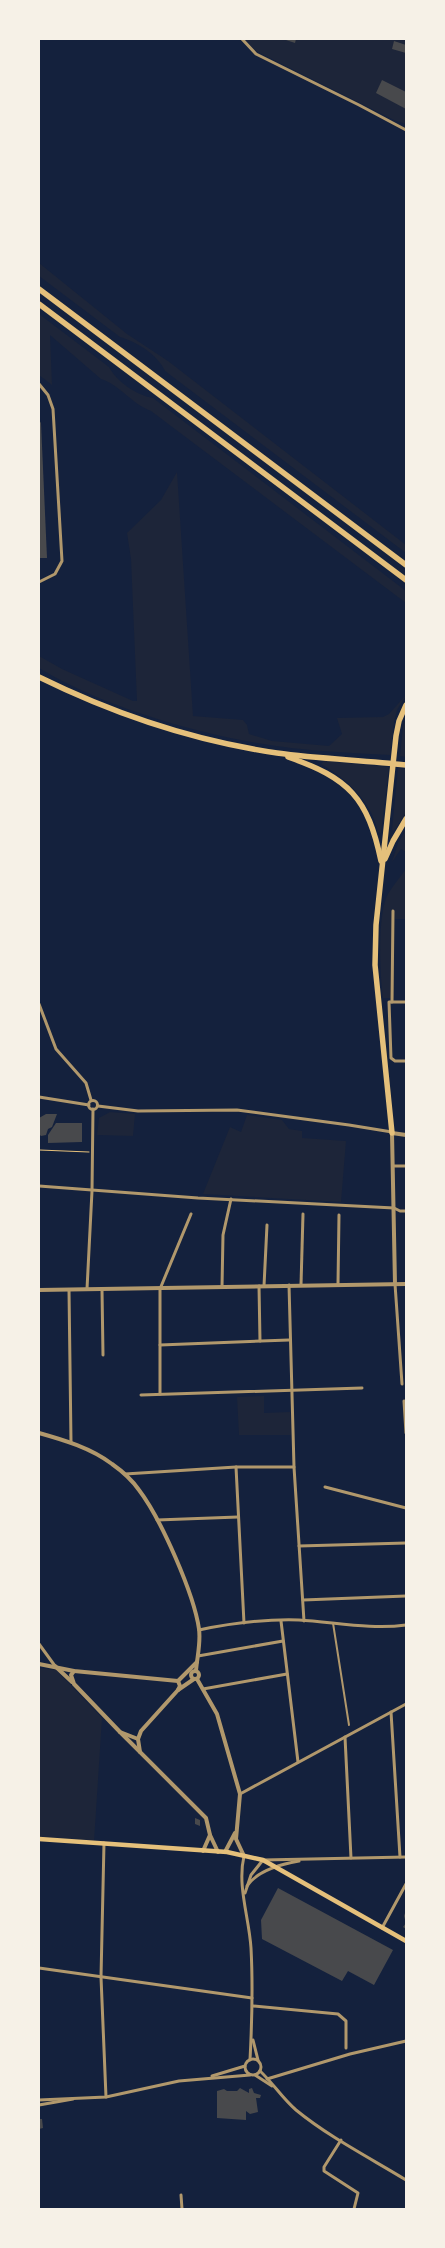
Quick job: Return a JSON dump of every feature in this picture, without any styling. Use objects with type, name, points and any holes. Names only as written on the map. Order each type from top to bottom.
[{"type":"highway","points":[[39,289],[406,565]]},
{"type":"highway","points":[[39,304],[406,580]]},
{"type":"highway","points":[[39,677],[124,714],[215,741],[278,753],[406,763]]},
{"type":"highway","points":[[392,1132],[375,965],[382,866],[397,728],[406,706]]},
{"type":"highway","points":[[278,753],[329,773],[352,791],[368,814],[376,835],[382,866]]},
{"type":"highway","points":[[382,866],[393,841],[406,819]]},
{"type":"main road","points":[[39,1839],[104,1842],[226,1852],[263,1860],[406,1941]]},
{"type":"street","points":[[242,39],[256,54],[359,104],[406,130]]},
{"type":"street","points":[[39,384],[48,395],[53,409],[62,561],[55,574],[39,582]]},
{"type":"street","points":[[393,911],[392,1002],[389,1002],[391,1058],[395,1061],[406,1061]]},
{"type":"street","points":[[392,1002],[406,1002]]},
{"type":"street","points":[[39,1004],[56,1049],[86,1083],[92,1100],[97,1102],[98,1106]]},
{"type":"street","points":[[39,1096],[89,1105],[93,1110],[92,1191],[87,1290]]},
{"type":"street","points":[[89,1105],[92,1100]]},
{"type":"street","points":[[93,1110],[98,1106],[138,1111],[237,1110],[350,1125],[406,1135]]},
{"type":"street","points":[[392,1132],[395,1284],[402,1384]]},
{"type":"street","points":[[393,1166],[406,1166]]},
{"type":"street","points":[[39,1186],[92,1191],[394,1208],[406,1211]]},
{"type":"street","points":[[222,1287],[223,1235],[231,1199]]},
{"type":"street","points":[[160,1394],[160,1289],[191,1214]]},
{"type":"street","points":[[301,1285],[303,1214]]},
{"type":"street","points":[[338,1284],[339,1215]]},
{"type":"street","points":[[264,1286],[267,1225]]},
{"type":"street","points":[[39,1290],[406,1284]]},
{"type":"street","points":[[289,1285],[289,1340],[294,1466],[304,1621]]},
{"type":"street","points":[[259,1286],[260,1341]]},
{"type":"street","points":[[69,1290],[71,1442]]},
{"type":"street","points":[[102,1290],[103,1355]]},
{"type":"street","points":[[160,1345],[289,1340]]},
{"type":"street","points":[[141,1395],[362,1388]]},
{"type":"street","points":[[404,1402],[406,1433]]},
{"type":"street","points":[[39,1432],[71,1442],[110,1462],[125,1474],[139,1490],[157,1520],[185,1582],[199,1630],[196,1671],[191,1673],[203,1689],[217,1714],[240,1794],[236,1831],[238,1846],[244,1856],[241,1877],[251,1947],[253,2006],[250,2060],[245,2066],[205,2078]]},
{"type":"street","points":[[125,1474],[236,1467],[294,1466]]},
{"type":"street","points":[[236,1467],[244,1623]]},
{"type":"street","points":[[325,1487],[406,1508]]},
{"type":"street","points":[[157,1520],[238,1517]]},
{"type":"street","points":[[299,1546],[406,1543]]},
{"type":"street","points":[[303,1600],[406,1596]]},
{"type":"street","points":[[199,1630],[244,1623],[281,1621],[368,1626],[406,1625]]},
{"type":"street","points":[[281,1621],[298,1762]]},
{"type":"street","points":[[198,1656],[283,1641]]},
{"type":"street","points":[[39,1644],[55,1666],[206,1818],[210,1835],[218,1852]]},
{"type":"street","points":[[178,1681],[197,1662]]},
{"type":"street","points":[[39,1664],[74,1670],[178,1681]]},
{"type":"street","points":[[74,1670],[71,1675],[74,1684]]},
{"type":"street","points":[[203,1689],[287,1674]]},
{"type":"street","points":[[140,1752],[138,1739],[141,1731],[178,1690],[195,1679]]},
{"type":"street","points":[[178,1681],[180,1686],[178,1690]]},
{"type":"street","points":[[240,1794],[406,1704]]},
{"type":"street","points":[[391,1712],[400,1857]]},
{"type":"street","points":[[120,1732],[138,1739]]},
{"type":"street","points":[[345,1737],[351,1858]]},
{"type":"street","points":[[226,1852],[236,1831]]},
{"type":"street","points":[[203,1851],[210,1835]]},
{"type":"street","points":[[104,1842],[101,1977],[106,2096]]},
{"type":"street","points":[[244,1896],[251,1875],[263,1860],[406,1857]]},
{"type":"street","points":[[244,1896],[252,1880],[277,1868],[307,1859]]},
{"type":"street","points":[[382,1928],[406,1884]]},
{"type":"street","points":[[39,1968],[252,1998]]},
{"type":"street","points":[[253,2006],[338,2014],[346,2021],[346,2048]]},
{"type":"street","points":[[252,2037],[260,2071],[274,2088],[299,2112],[340,2140],[406,2180]]},
{"type":"street","points":[[267,2079],[350,2054],[406,2041]]},
{"type":"street","points":[[250,2060],[259,2062]]},
{"type":"street","points":[[245,2066],[246,2071],[250,2075]]},
{"type":"street","points":[[255,2075],[260,2071]]},
{"type":"street","points":[[39,2100],[106,2096],[179,2081],[250,2075],[255,2075],[274,2088]]},
{"type":"street","points":[[39,2105],[89,2097]]},
{"type":"street","points":[[340,2140],[324,2167],[324,2171],[358,2193],[354,2209]]},
{"type":"street","points":[[181,2195],[182,2209]]},
{"type":"lane","points":[[334,1623],[349,1725]]},
{"type":"path","points":[[39,1150],[92,1152]]},
{"type":"shaded area","points":[[245,39],[406,39],[406,124],[396,121],[256,51]]},
{"type":"shaded area","points":[[39,263],[127,334],[168,361],[406,545],[406,553],[165,371],[157,359],[146,349],[120,337],[39,276]]},
{"type":"shaded area","points":[[39,314],[109,367],[112,373],[128,387],[140,394],[153,398],[406,591],[406,603],[151,411],[101,379],[50,335],[52,385],[39,375]]},
{"type":"shaded area","points":[[177,472],[193,716],[243,720],[247,725],[249,734],[272,741],[329,746],[342,734],[337,718],[383,717],[389,714],[406,695],[397,710],[390,755],[291,748],[261,744],[195,730],[96,697],[39,668],[39,656],[62,669],[133,701],[137,701],[131,559],[127,533],[161,500]]},
{"type":"shaded area","points":[[406,718],[406,757],[400,756],[403,727]]},
{"type":"shaded area","points":[[324,761],[389,767],[381,833],[378,832],[370,811],[357,792],[321,764]]},
{"type":"shaded area","points":[[398,768],[406,769],[406,813],[394,831],[392,830]]},
{"type":"shaded area","points":[[406,830],[406,852],[401,849],[392,862],[398,843]]},
{"type":"shaded area","points":[[406,869],[406,919],[395,919],[394,998],[383,998],[380,960],[382,915],[388,894]]},
{"type":"shaded area","points":[[110,1112],[135,1114],[133,1136],[97,1135],[99,1118]]},
{"type":"shaded area","points":[[247,1115],[282,1120],[289,1129],[302,1131],[302,1138],[346,1141],[341,1202],[203,1194],[230,1127],[241,1132]]},
{"type":"shaded area","points":[[264,1396],[264,1413],[290,1412],[291,1435],[239,1435],[237,1397]]},
{"type":"shaded area","points":[[39,1668],[56,1670],[102,1718],[94,1842],[39,1839]]},
{"type":"building","points":[[283,39],[296,39],[295,43]]},
{"type":"building","points":[[394,41],[406,45],[406,53],[392,49]]},
{"type":"building","points":[[382,80],[406,92],[406,109],[376,93]]},
{"type":"building","points":[[39,420],[41,423],[47,558],[39,558]]},
{"type":"building","points":[[46,1114],[57,1114],[52,1127],[48,1129],[46,1135],[41,1136],[39,1134],[39,1118]]},
{"type":"building","points":[[56,1123],[82,1123],[82,1142],[48,1143],[48,1135]]},
{"type":"building","points":[[195,1818],[200,1820],[200,1826],[195,1824]]},
{"type":"building","points":[[278,1888],[393,1950],[374,1985],[348,1971],[342,1981],[262,1939],[261,1920]]},
{"type":"building","points":[[240,2088],[249,2093],[249,2089],[252,2088],[254,2093],[261,2095],[260,2098],[256,2098],[258,2112],[250,2114],[246,2111],[246,2120],[217,2118],[217,2091],[224,2089],[227,2091],[237,2091]]},
{"type":"building","points":[[39,2119],[42,2119],[43,2128],[39,2129]]}]
